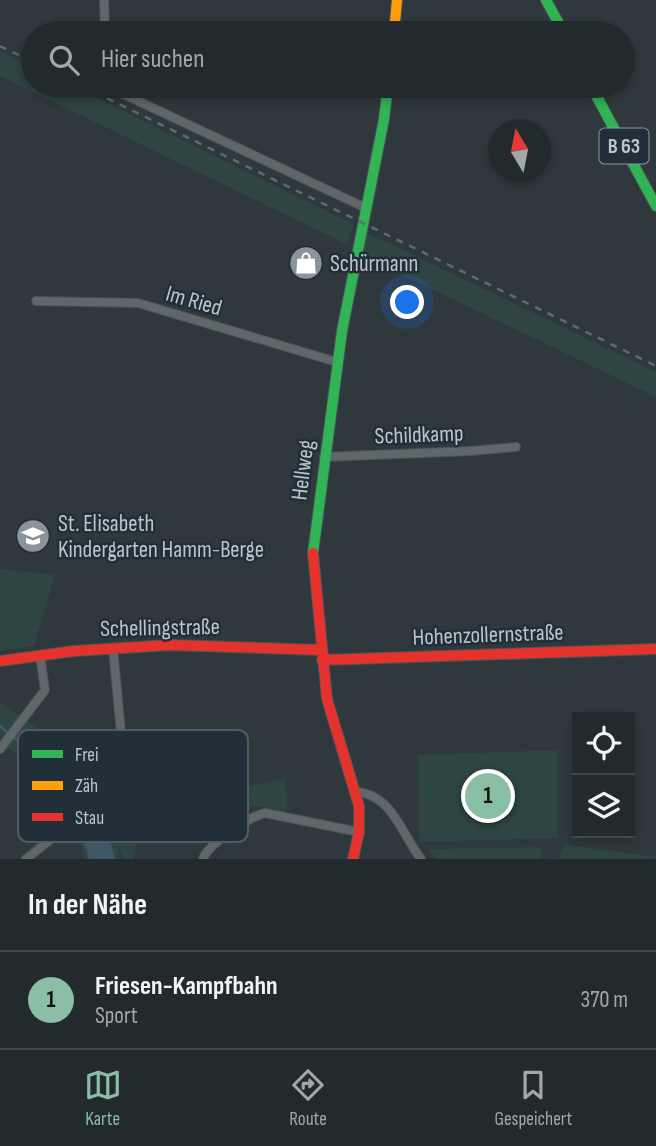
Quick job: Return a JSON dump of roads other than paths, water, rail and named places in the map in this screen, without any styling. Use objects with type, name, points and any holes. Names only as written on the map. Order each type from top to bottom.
[{"type":"street","points":[[104,0],[105,21]]},
{"type":"street","points":[[395,21],[397,0]]},
{"type":"street","points":[[546,0],[557,21]]},
{"type":"street","points":[[132,98],[366,208]]},
{"type":"street","name":"Hellweg","points":[[353,859],[359,832],[359,806],[332,724],[321,655],[313,553],[337,362],[387,98]]},
{"type":"street","name":"B 63","points":[[598,98],[656,206]]},
{"type":"street","name":"Im Ried","points":[[36,302],[138,303],[337,362]]},
{"type":"street","name":"Schildkamp","points":[[324,457],[516,447]]},
{"type":"street","name":"Schellingstraße","points":[[0,661],[113,648],[170,645],[321,655]]},
{"type":"street","points":[[113,648],[121,730]]},
{"type":"street","name":"Hohenzollernstraße","points":[[321,655],[656,649]]},
{"type":"street","points":[[0,749],[45,690],[40,656]]},
{"type":"street","points":[[355,792],[366,792],[391,811],[421,859]]},
{"type":"street","points":[[248,821],[265,813],[359,832]]},
{"type":"street","points":[[26,859],[47,842]]},
{"type":"street","points":[[203,859],[205,852],[219,842]]},
{"type":"water","points":[[84,842],[111,842],[115,859],[89,859]]},
{"type":"waterway","points":[[0,726],[7,732]]},
{"type":"waterway","points":[[14,737],[18,741]]},
{"type":"railway","points":[[0,46],[21,56]]},
{"type":"railway","points":[[107,98],[656,366]]},
{"type":"place","name":"Schürmann","points":[[306,263]]},
{"type":"place","name":"St. Elisabeth Kindergarten Hamm-Berge","points":[[33,536]]},
{"type":"place","name":"Friesen-Kampfbahn","points":[[488,796]]}]
